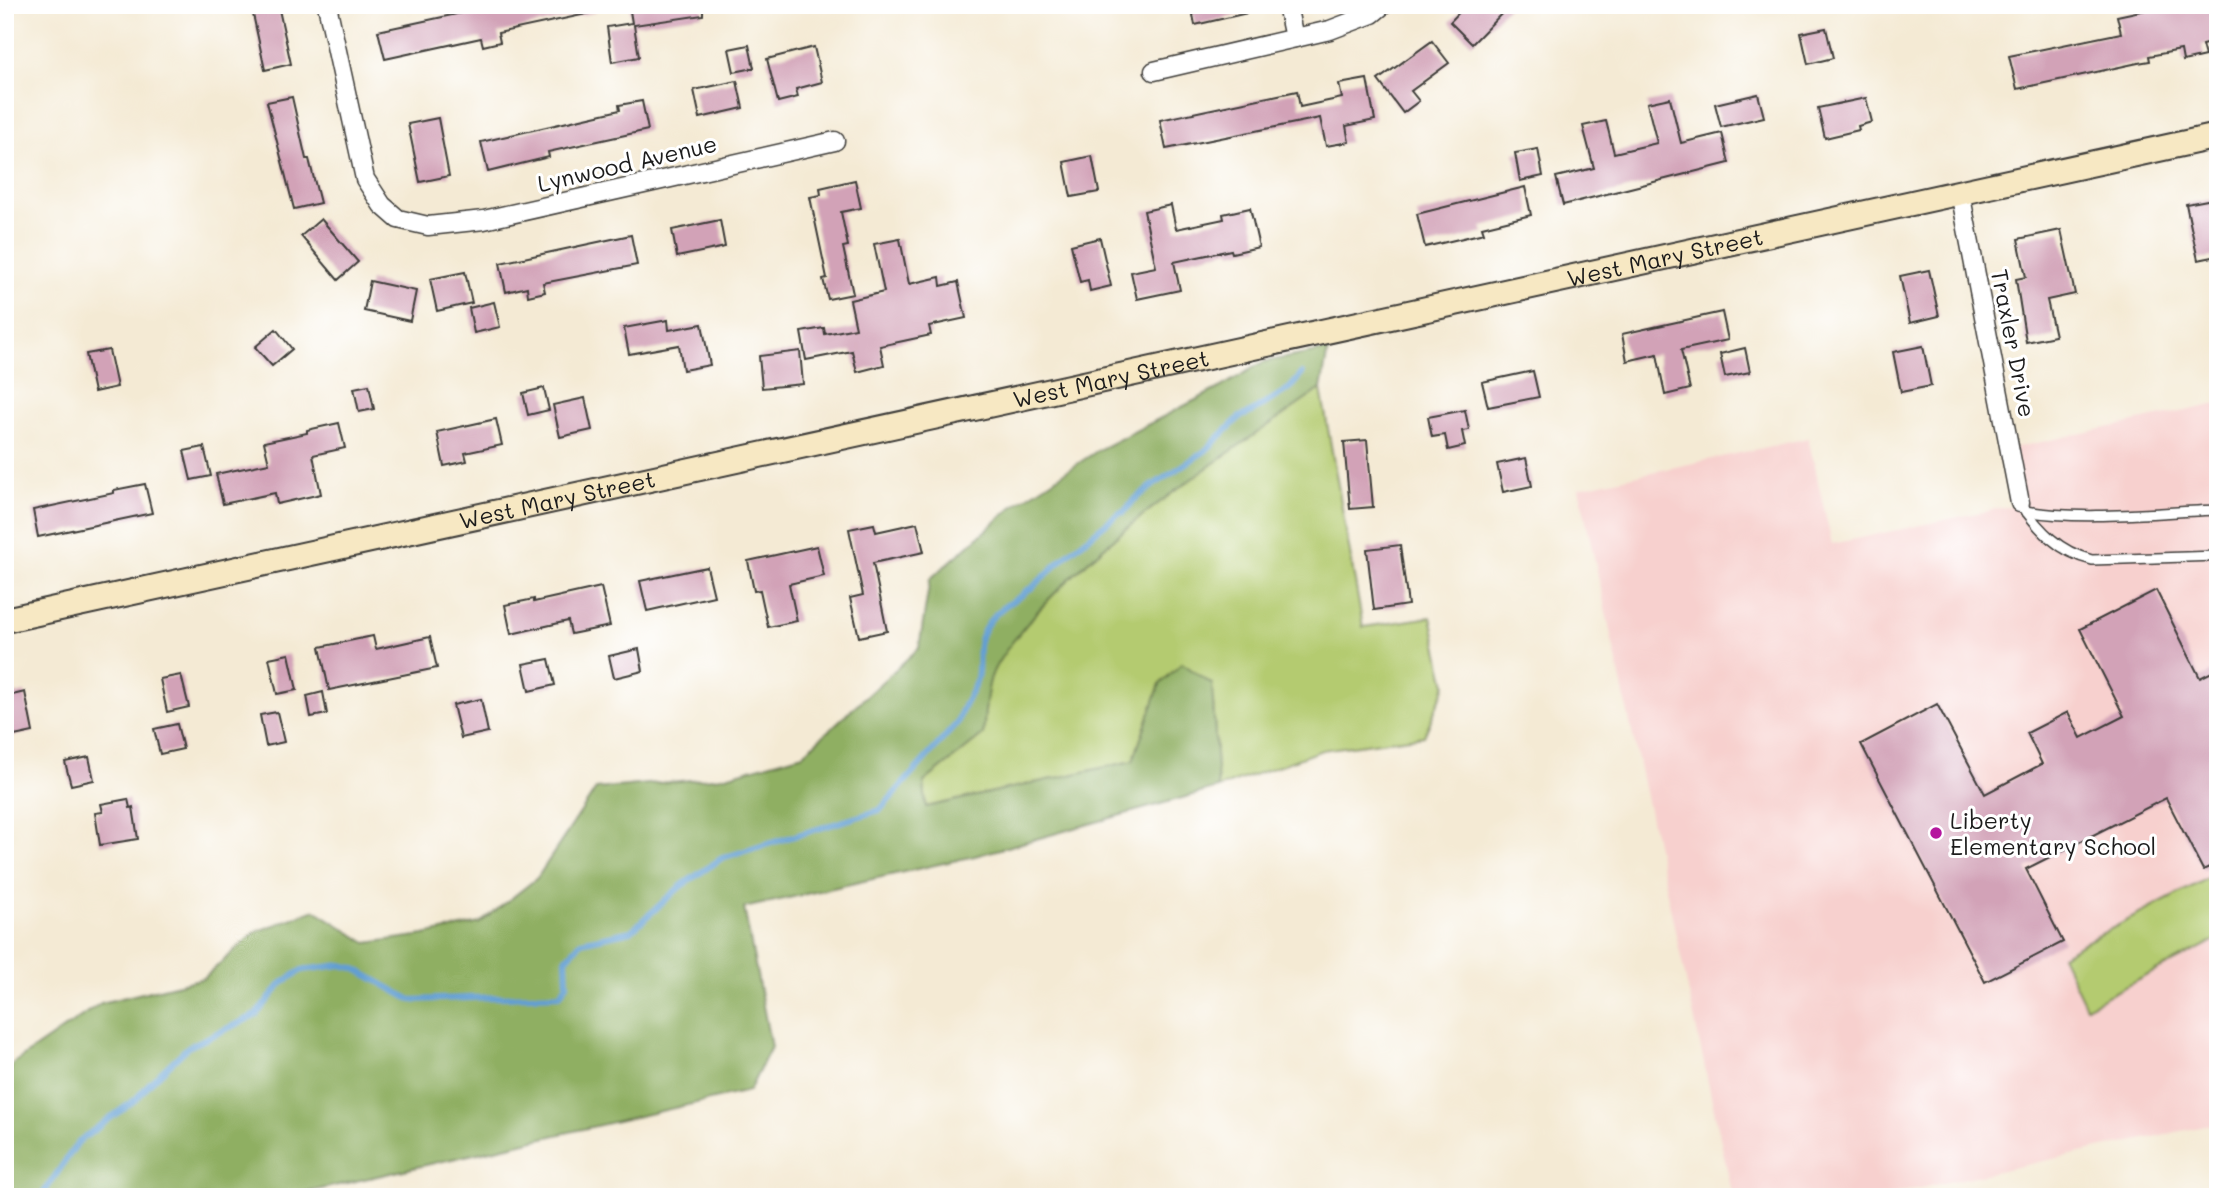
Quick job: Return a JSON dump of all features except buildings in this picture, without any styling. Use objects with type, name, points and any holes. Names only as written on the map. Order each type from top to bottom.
[{"type":"main road","name":"West Mary Street","points":[[5,620],[2218,136]]},
{"type":"street","name":"Lynwood Avenue","points":[[327,5],[365,179],[382,205],[398,219],[428,226],[484,220],[835,141]]},
{"type":"street","points":[[1287,5],[1294,38]]},
{"type":"street","points":[[1154,71],[1330,30],[1372,14],[1384,5]]},
{"type":"street","name":"Traxler Drive","points":[[1960,192],[2023,507]]},
{"type":"lane","points":[[2023,507],[2047,514],[2077,515],[2218,510]]},
{"type":"lane","points":[[2023,507],[2049,539],[2075,556],[2092,560],[2218,556]]},
{"type":"shaded area","name":"Liberty Elementary School","points":[[2218,404],[2218,1123],[1879,1197],[1733,1197],[1579,488],[1808,438],[1832,544],[2020,504],[2009,449]]},
{"type":"green space","points":[[1328,350],[1321,389],[1209,466],[1137,520],[1069,579],[1037,612],[994,669],[988,691],[983,735],[924,782],[926,807],[1133,761],[1160,684],[1182,663],[1212,684],[1218,788],[975,856],[744,908],[771,1047],[749,1091],[286,1197],[5,1197],[5,1092],[12,1064],[101,1003],[204,978],[255,932],[315,910],[367,943],[480,923],[537,878],[596,789],[722,777],[803,754],[919,648],[930,579],[1015,505],[1100,449],[1221,387],[1263,362]]},
{"type":"green space","points":[[1321,389],[1363,627],[1431,617],[1446,685],[1424,736],[1322,750],[1218,788],[1212,684],[1160,684],[1133,761],[926,807],[924,782],[983,735],[988,691],[994,669],[1037,612],[1069,579],[1137,520],[1209,466]]},
{"type":"green space","points":[[2218,873],[2218,939],[2086,1007],[2061,955]]},
{"type":"waterway","points":[[41,1197],[78,1142],[136,1099],[188,1047],[256,1015],[282,983],[302,970],[341,965],[354,968],[411,1000],[560,995],[567,984],[566,959],[581,942],[631,931],[681,886],[722,858],[880,810],[958,722],[977,678],[982,633],[995,614],[1032,588],[1070,552],[1119,513],[1124,512],[1134,500],[1205,451],[1240,417],[1290,388],[1302,374]]},
{"type":"place","name":"Liberty Elementary School","points":[[1936,833]]}]
